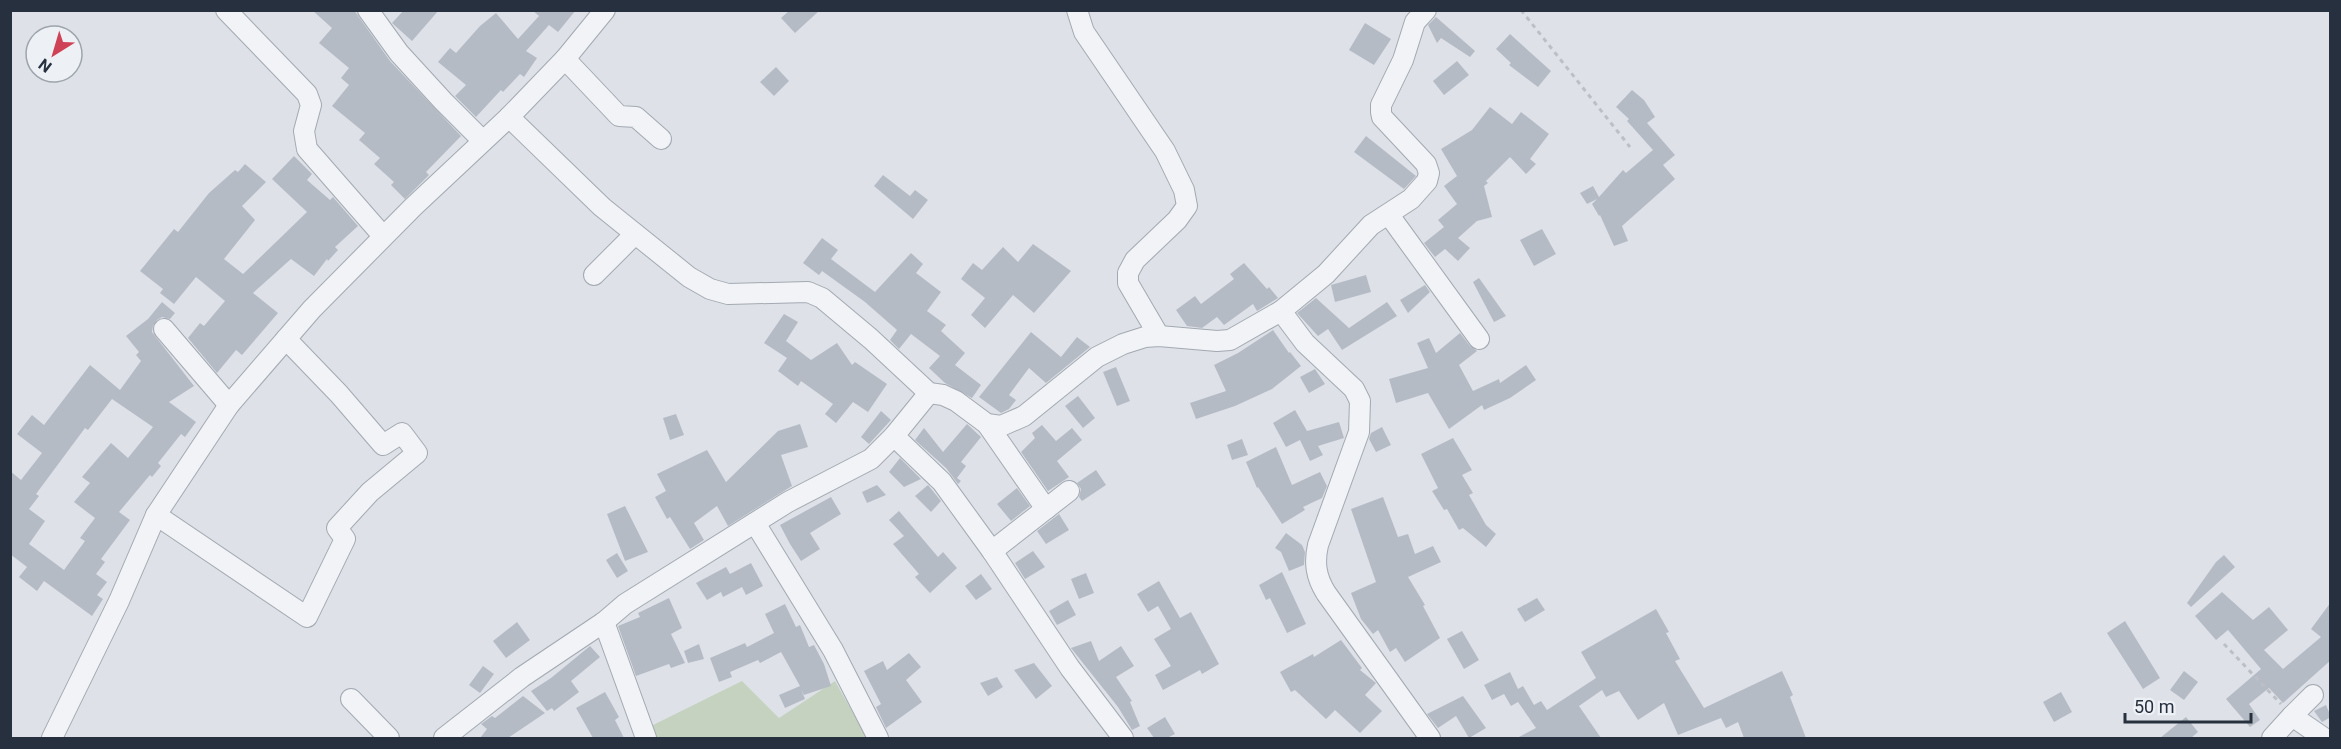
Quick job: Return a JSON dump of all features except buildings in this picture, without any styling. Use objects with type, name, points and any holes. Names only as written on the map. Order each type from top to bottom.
[{"type":"street","points":[[226,10],[307,94],[311,105],[304,131],[307,149],[383,236]]},
{"type":"street","points":[[368,10],[399,53],[483,141]]},
{"type":"street","points":[[52,738],[119,602],[156,515],[229,405],[286,339],[383,236],[509,117],[565,59],[605,10]]},
{"type":"street","points":[[1077,10],[1084,32],[1165,151],[1184,190],[1187,206],[1177,220],[1135,260],[1128,273],[1128,284],[1159,336]]},
{"type":"street","points":[[987,424],[1001,426],[1012,423],[1054,394],[1097,357],[1122,344],[1145,337],[1159,336],[1230,340],[1281,311],[1326,274],[1371,225],[1411,199],[1427,181],[1429,173],[1426,164],[1383,117],[1381,105],[1403,60],[1415,22],[1426,10]]},
{"type":"street","points":[[565,59],[619,116],[636,117],[661,139]]},
{"type":"street","points":[[509,117],[602,207],[667,261],[710,289],[728,294],[808,292],[822,298],[871,339],[929,393],[943,395],[956,401],[987,424],[1046,509]]},
{"type":"street","points":[[1389,215],[1479,339]]},
{"type":"street","points":[[594,275],[635,234]]},
{"type":"street","points":[[1281,311],[1305,343],[1354,389],[1360,401],[1359,432],[1318,545],[1315,562],[1318,578],[1326,593],[1430,738]]},
{"type":"street","points":[[164,329],[229,405]]},
{"type":"street","points":[[156,515],[307,617],[345,539],[338,528],[370,492],[417,453],[402,433],[382,445],[339,394],[286,339]]},
{"type":"street","points":[[444,738],[522,676],[604,622],[625,604],[788,502],[864,464],[894,436],[929,393]]},
{"type":"street","points":[[894,436],[942,482],[992,551],[1070,668],[1123,738]]},
{"type":"street","points":[[992,551],[1069,491]]},
{"type":"street","points":[[755,523],[833,650],[878,738]]},
{"type":"street","points":[[604,622],[646,738]]},
{"type":"street","points":[[2272,738],[2313,695]]},
{"type":"street","points":[[351,699],[389,738]]},
{"type":"street","points":[[2292,716],[2324,738]]},
{"type":"path","points":[[1521,10],[1630,147]]},
{"type":"path","points":[[2224,645],[2292,716]]},
{"type":"green space","points":[[742,681],[779,718],[835,681],[867,738],[653,738],[647,728]]}]
